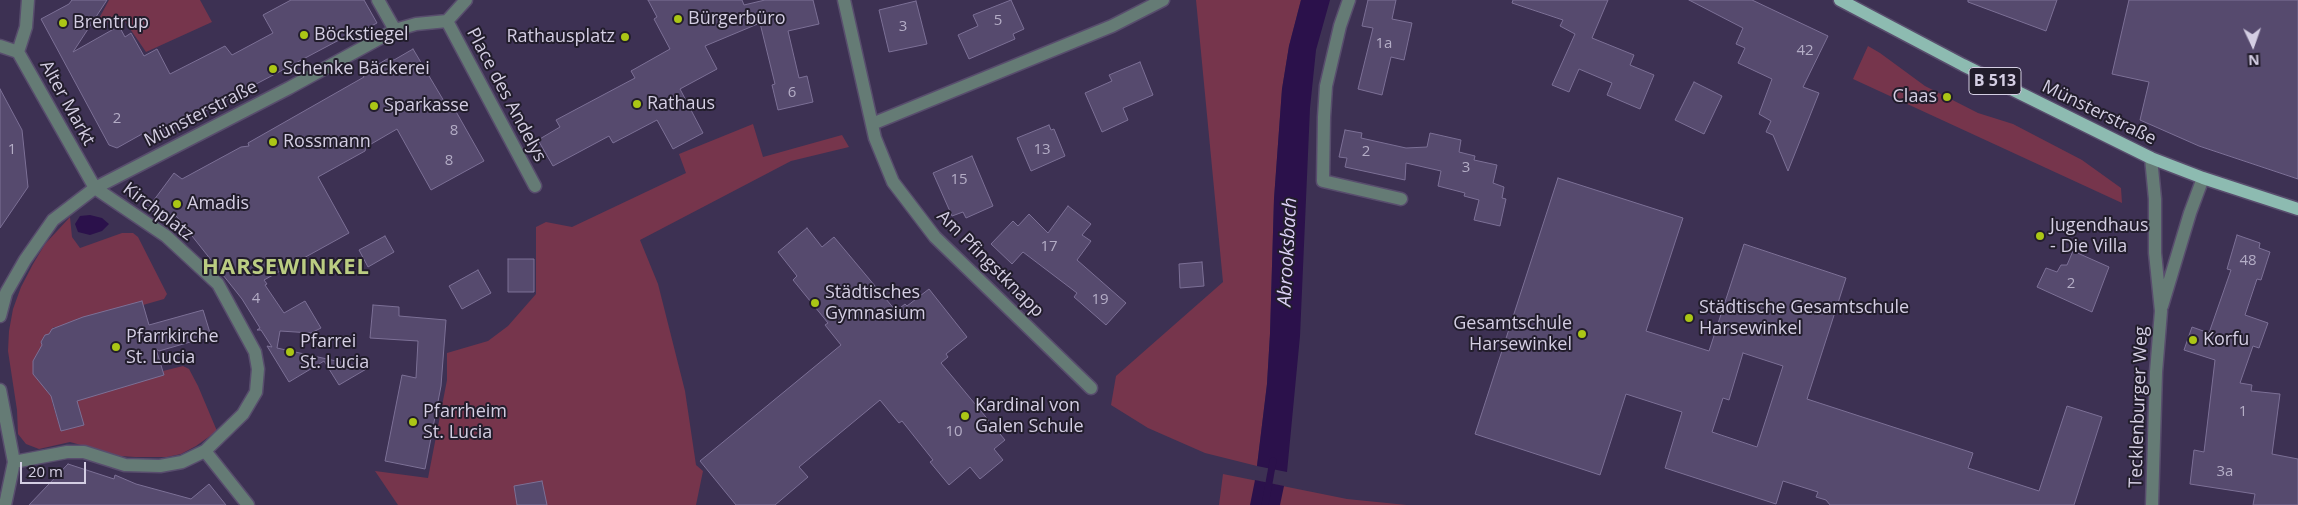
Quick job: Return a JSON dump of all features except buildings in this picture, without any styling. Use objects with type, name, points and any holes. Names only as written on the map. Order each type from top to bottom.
[{"type":"main road","name":"Münsterstraße","points":[[1840,0],[1963,65],[2152,158],[2203,178],[2298,209]]},
{"type":"street","points":[[18,52],[26,27],[28,0]]},
{"type":"street","points":[[378,0],[395,30]]},
{"type":"street","points":[[446,22],[466,0]]},
{"type":"street","name":"Am Pfingstknapp","points":[[844,0],[875,138],[893,182],[935,237],[1091,388]]},
{"type":"street","points":[[872,124],[1112,26],[1162,0]]},
{"type":"street","points":[[1349,0],[1340,26],[1326,86],[1322,181],[1401,199]]},
{"type":"street","name":"Münsterstraße","points":[[0,316],[6,293],[24,260],[54,220],[95,188],[290,88],[395,30],[416,24],[446,22]]},
{"type":"street","name":"Place des Andelys","points":[[446,22],[534,186]]},
{"type":"street","name":"Alter Markt","points":[[0,46],[18,52],[95,188]]},
{"type":"street","name":"Tecklenburger Weg","points":[[2152,158],[2155,199],[2155,253],[2161,311],[2156,372],[2152,505]]},
{"type":"street","name":"Tecklenburger Weg","points":[[2161,311],[2190,213],[2203,178]]},
{"type":"street","name":"Kirchplatz","points":[[14,462],[67,452],[84,452],[125,464],[160,466],[182,462],[205,451],[251,403],[258,381],[255,352],[218,284],[166,236],[95,188]]},
{"type":"street","points":[[0,390],[14,462],[5,505]]},
{"type":"street","points":[[205,451],[248,505]]},
{"type":"shaded area","points":[[109,0],[200,0],[212,22],[146,52],[124,20],[96,24]]},
{"type":"shaded area","points":[[1196,0],[1301,0],[1289,46],[1282,89],[1274,199],[1267,384],[1257,466],[1205,453],[1148,428],[1111,405],[1116,376],[1223,282]]},
{"type":"shaded area","points":[[1868,46],[1925,86],[1978,113],[2013,124],[2082,160],[2121,188],[2122,203],[1853,79]]},
{"type":"shaded area","points":[[753,124],[763,157],[842,135],[849,147],[791,161],[640,240],[658,284],[685,391],[696,465],[703,471],[696,505],[398,505],[375,471],[428,478],[447,380],[447,353],[488,341],[508,326],[536,294],[536,227],[546,222],[572,227],[686,173],[679,154]]},
{"type":"shaded area","points":[[70,217],[72,237],[80,248],[122,233],[133,233],[138,237],[167,294],[164,299],[143,305],[142,301],[58,329],[54,327],[52,329],[57,332],[45,335],[41,342],[53,384],[52,402],[61,431],[83,425],[77,400],[140,382],[160,372],[164,376],[163,371],[183,366],[189,369],[198,386],[217,431],[181,454],[167,457],[120,456],[70,442],[39,449],[26,444],[18,434],[17,410],[8,351],[13,309],[21,287],[45,244]]},
{"type":"shaded area","points":[[1223,474],[1347,499],[1407,505],[1219,505]]},
{"type":"water","points":[[1301,0],[1330,0],[1316,50],[1310,108],[1300,336],[1287,472],[1257,466],[1267,384],[1274,199],[1282,89],[1289,46]]},
{"type":"water","points":[[90,215],[102,218],[109,224],[102,231],[90,235],[78,232],[75,224],[80,216]]},
{"type":"water","points":[[1255,480],[1284,486],[1280,505],[1250,505]]},
{"type":"waterway","name":"Abrooksbach","points":[[1265,505],[1273,461]]},
{"type":"place","name":"Bürgerbüro","points":[[678,19]]},
{"type":"place","name":"Brentrup","points":[[63,23]]},
{"type":"place","name":"Böckstiegel","points":[[304,35]]},
{"type":"place","name":"Rathausplatz","points":[[625,37]]},
{"type":"place","name":"Schenke Bäckerei","points":[[273,69]]},
{"type":"place","name":"Claas","points":[[1947,97]]},
{"type":"place","name":"Rathaus","points":[[637,104]]},
{"type":"place","name":"Sparkasse","points":[[374,106]]},
{"type":"place","name":"Rossmann","points":[[273,142]]},
{"type":"place","name":"Amadis","points":[[177,204]]},
{"type":"place","name":"Jugendhaus - Die Villa","points":[[2040,236]]},
{"type":"place","name":"Städtisches Gymnasium","points":[[815,303]]},
{"type":"place","name":"Städtische Gesamtschule Harsewinkel","points":[[1689,318]]},
{"type":"place","name":"Gesamtschule Harsewinkel","points":[[1582,334]]},
{"type":"place","name":"Korfu","points":[[2193,340]]},
{"type":"place","name":"Pfarrkirche St. Lucia","points":[[116,347]]},
{"type":"place","name":"Pfarrei St. Lucia","points":[[290,352]]},
{"type":"place","name":"Kardinal von Galen Schule","points":[[965,416]]},
{"type":"place","name":"Pfarrheim St. Lucia","points":[[413,422]]},
{"type":"district","name":"HARSEWINKEL","points":[[286,268]]}]
